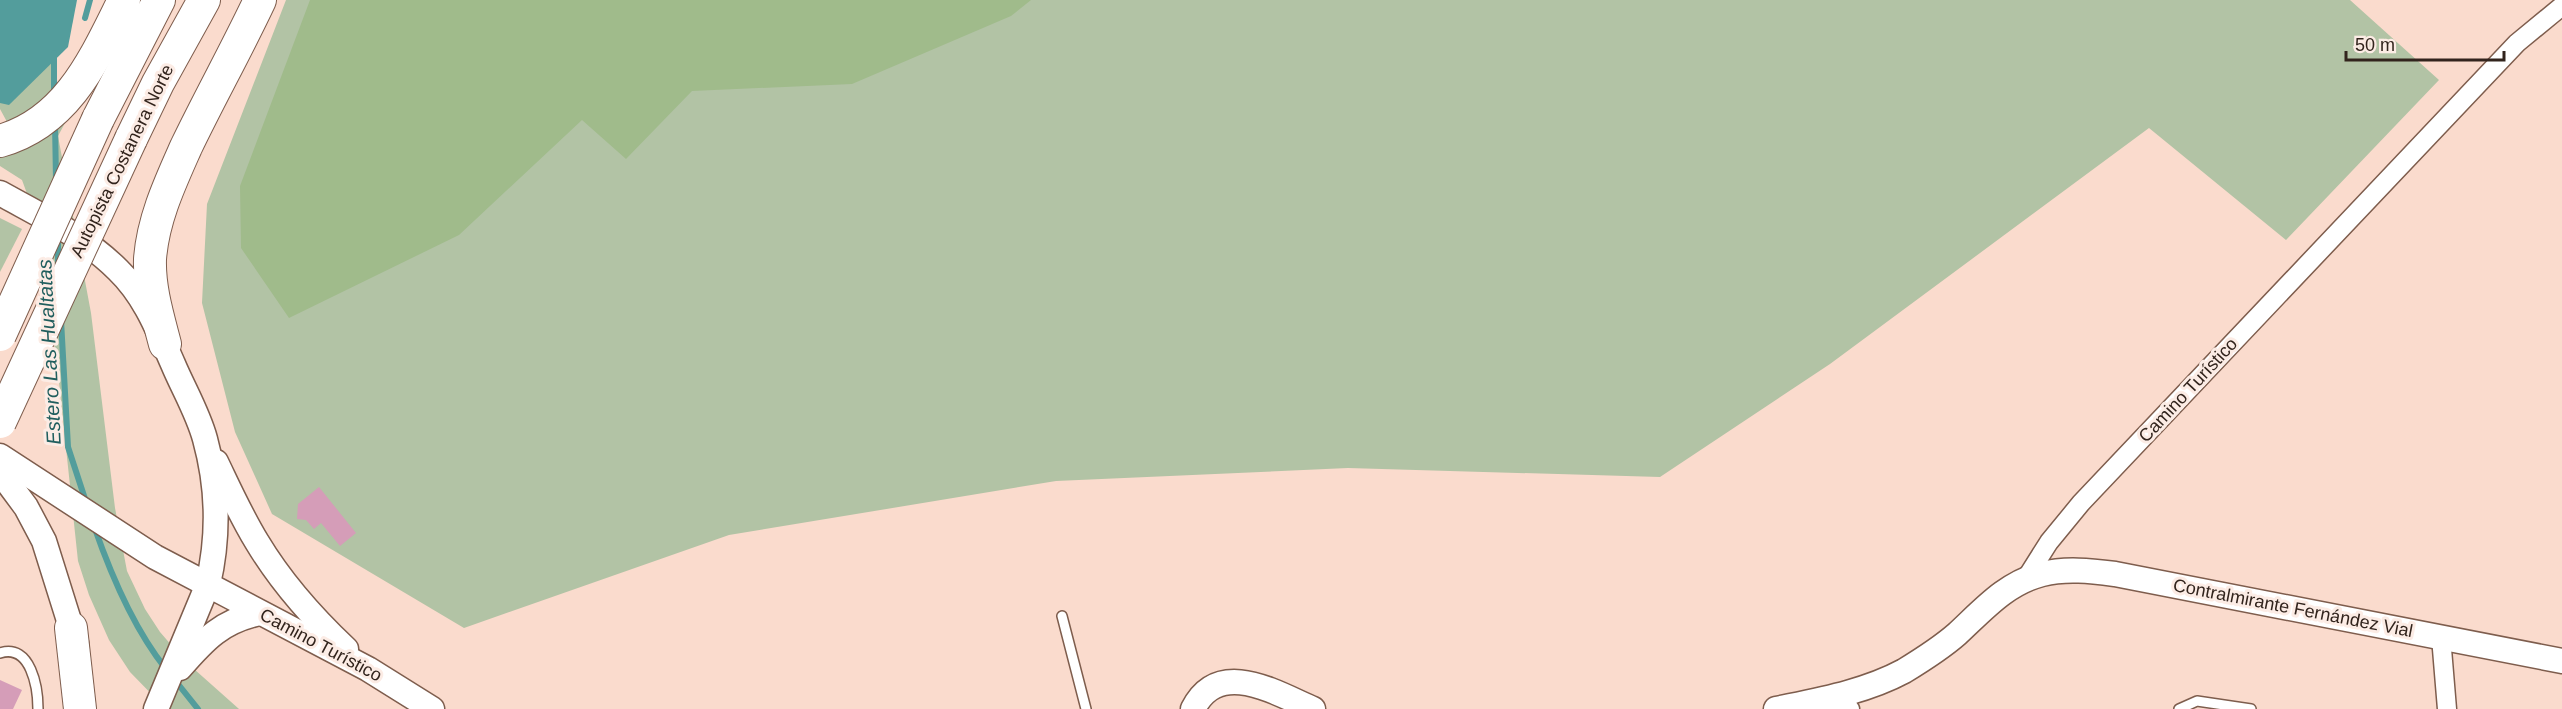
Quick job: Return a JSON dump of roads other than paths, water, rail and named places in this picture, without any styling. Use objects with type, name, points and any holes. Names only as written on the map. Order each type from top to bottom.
[{"type":"highway","points":[[0,141],[26,130],[61,106],[75,90],[96,57],[124,0]]},
{"type":"highway","name":"Autopista Costanera Norte","points":[[0,335],[98,119],[159,0]]},
{"type":"highway","name":"Autopista Costanera Norte","points":[[0,422],[158,83],[204,0]]},
{"type":"highway","points":[[165,345],[151,279],[152,240],[158,214],[168,185],[195,128],[260,0]]},
{"type":"highway","points":[[72,628],[80,709]]},
{"type":"main road","points":[[0,193],[60,226],[104,256],[134,287],[157,324],[204,437],[256,540],[271,564],[313,616],[368,669]]},
{"type":"main road","points":[[156,709],[193,638],[208,584],[216,543],[212,477],[204,437]]},
{"type":"main road","name":"Camino Turístico","points":[[0,456],[155,557],[368,669],[432,709]]},
{"type":"main road","points":[[0,471],[26,507],[44,541],[96,709]]},
{"type":"main road","name":"Contralmirante Fernández Vial","points":[[2025,580],[2062,570],[2090,571],[2562,661]]},
{"type":"main road","name":"Camino Turístico","points":[[1776,709],[1869,686],[1902,672],[1937,649],[2000,594],[2025,580]]},
{"type":"main road","points":[[193,638],[246,616],[260,613]]},
{"type":"main road","points":[[1193,709],[1208,688],[1221,683],[1237,682],[1253,685],[1312,709]]},
{"type":"street","name":"Camino Turístico","points":[[2025,580],[2049,542],[2089,494],[2517,43],[2562,6]]},
{"type":"street","points":[[2441,637],[2447,709]]},
{"type":"street","points":[[1861,709],[1861,699],[1869,686]]},
{"type":"street","points":[[1822,699],[1850,709]]},
{"type":"lane","points":[[1062,616],[1086,709]]},
{"type":"lane","points":[[0,653],[15,654],[30,666],[36,684],[38,709]]},
{"type":"lane","points":[[2179,709],[2197,701],[2251,709]]},
{"type":"water","points":[[0,0],[77,0],[68,47],[9,105],[0,103]]},
{"type":"waterway","points":[[85,18],[90,0]]},
{"type":"waterway","name":"Estero Las Hualtatas","points":[[54,53],[54,94]]},
{"type":"waterway","name":"Estero Las Hualtatas","points":[[55,122],[56,181]]},
{"type":"waterway","name":"Estero Las Hualtatas","points":[[58,239],[58,265]]},
{"type":"waterway","name":"Estero Las Hualtatas","points":[[61,320],[68,447],[87,505]]},
{"type":"waterway","name":"Estero Las Hualtatas","points":[[94,526],[133,619],[166,669]]},
{"type":"waterway","name":"Estero Las Hualtatas","points":[[174,679],[198,709]]}]
